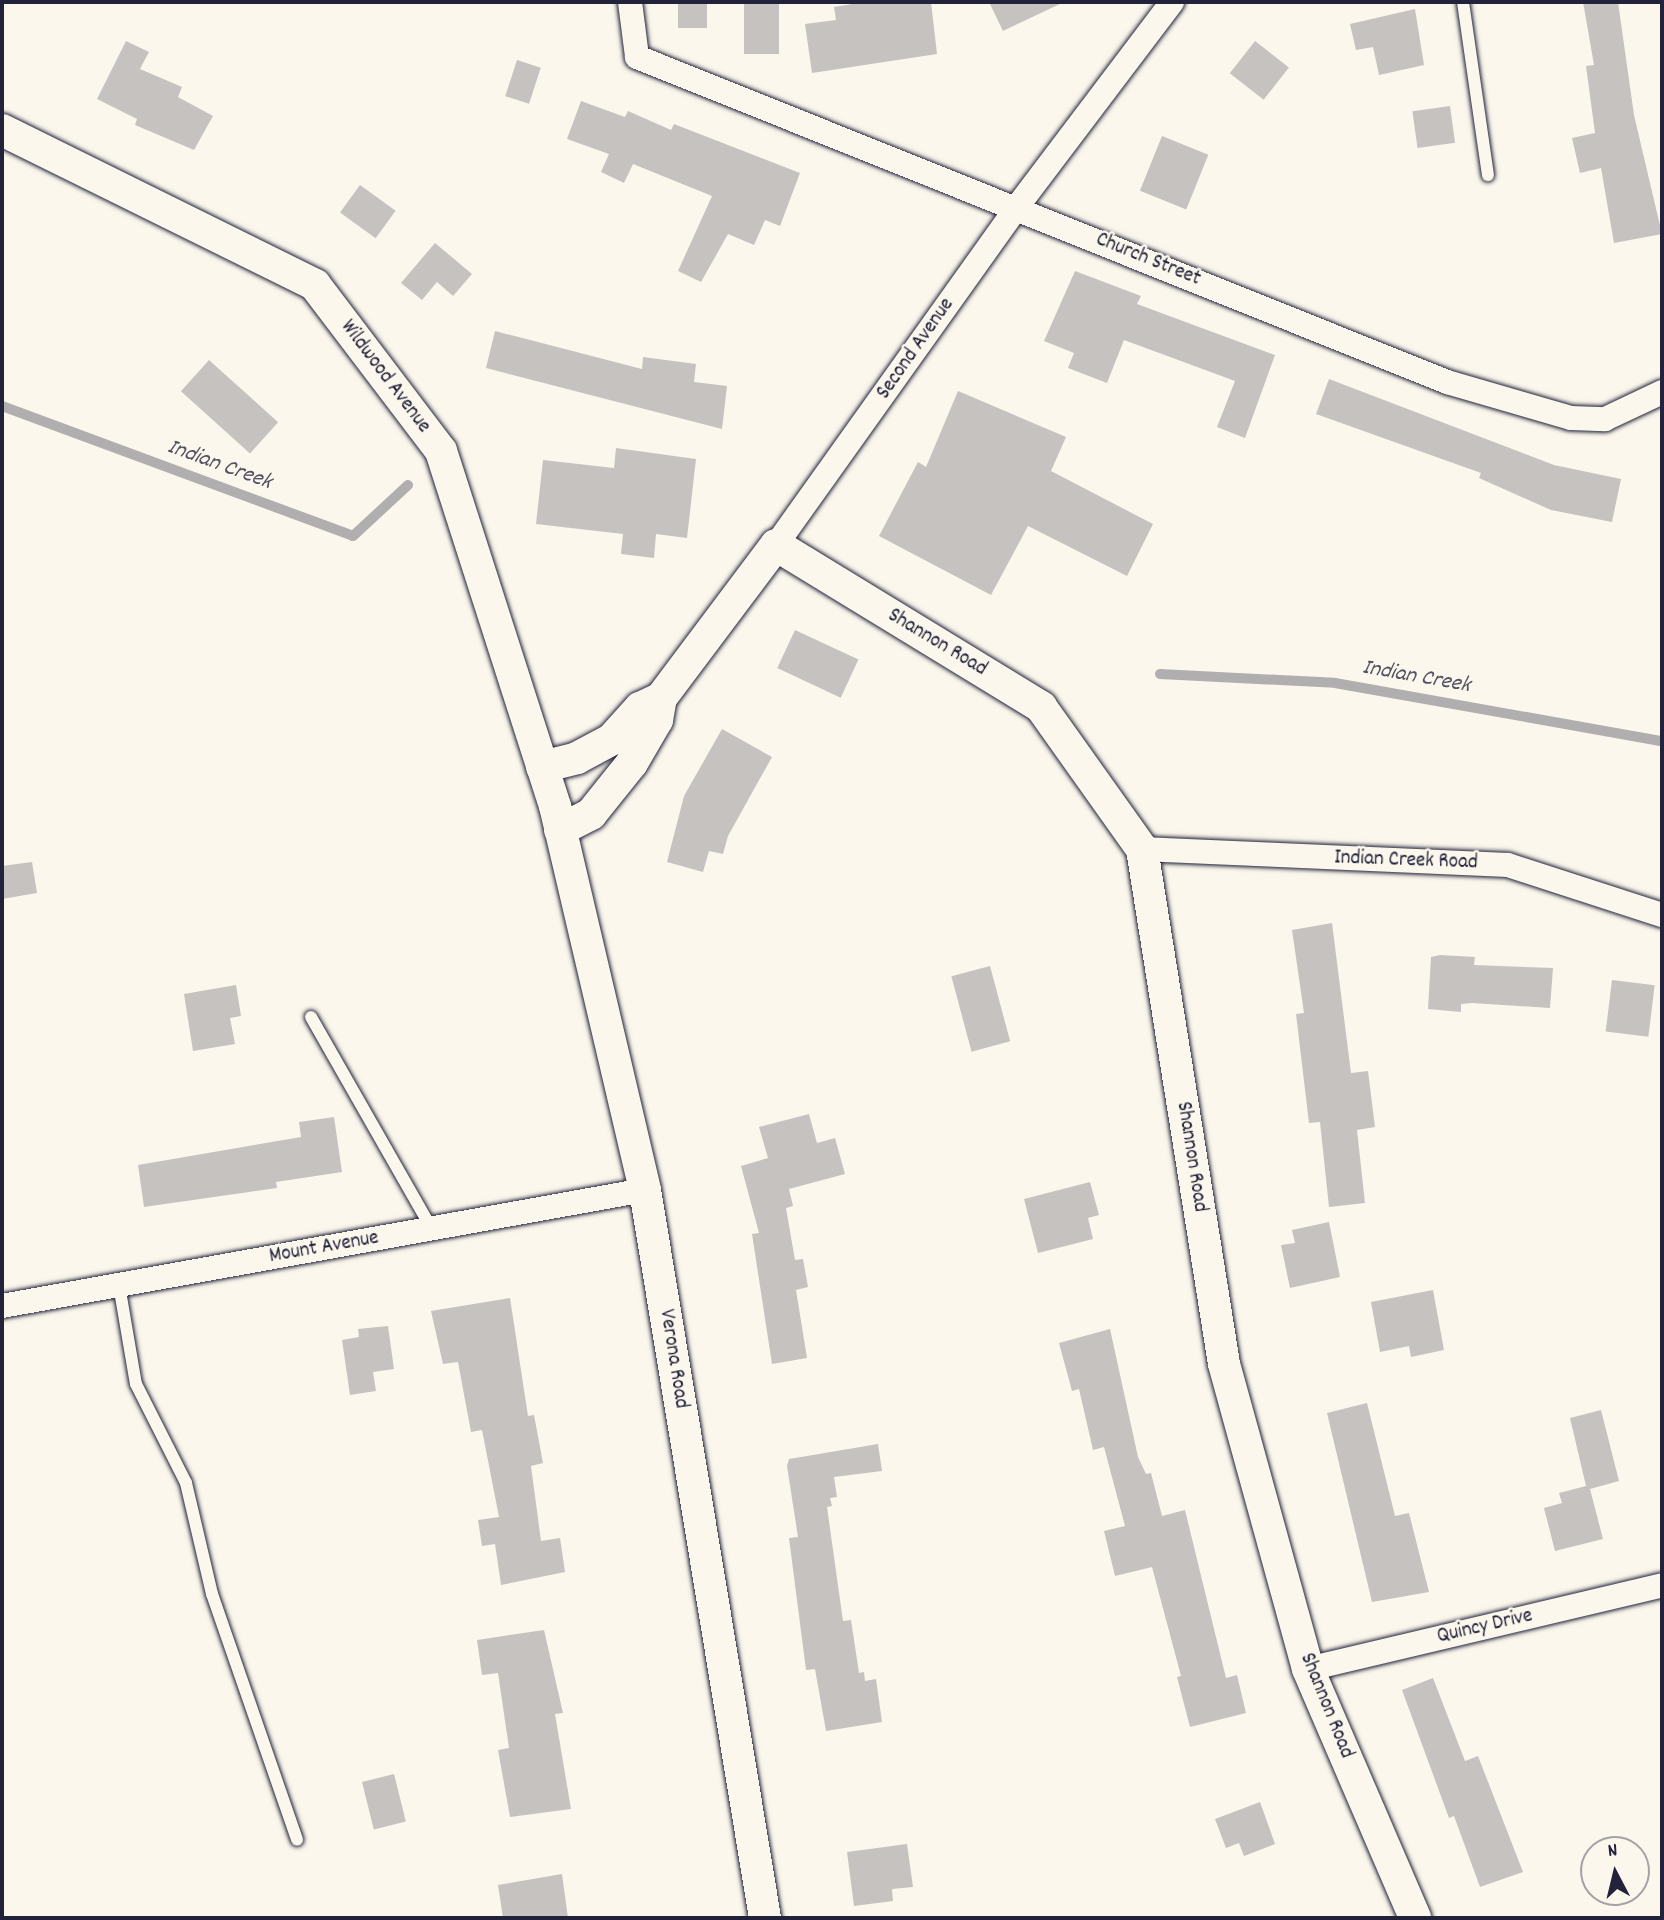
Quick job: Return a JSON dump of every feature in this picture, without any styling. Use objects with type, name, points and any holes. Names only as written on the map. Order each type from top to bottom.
[{"type":"street","name":"Church Street","points":[[630,2],[637,57],[1017,207],[1447,382],[1559,414],[1605,419],[1662,392]]},
{"type":"street","name":"Second Avenue","points":[[558,818],[591,814],[632,764],[657,720],[661,698],[776,545],[1017,207],[1171,2]]},
{"type":"street","name":"Wildwood Avenue","points":[[2,131],[316,285],[441,451],[558,818]]},
{"type":"street","name":"Shannon Road","points":[[776,545],[1041,707],[1142,849],[1224,1364],[1308,1669],[1415,1918]]},
{"type":"street","name":"Second Avenue","points":[[542,767],[578,758],[612,739],[640,708],[661,698]]},
{"type":"street","name":"Verona Road","points":[[558,818],[645,1190],[765,1918]]},
{"type":"street","name":"Indian Creek Road","points":[[1142,849],[1508,865],[1662,915]]},
{"type":"street","name":"Mount Avenue","points":[[2,1306],[645,1190]]},
{"type":"street","name":"Quincy Drive","points":[[1308,1669],[1662,1585]]},
{"type":"lane","points":[[1462,2],[1488,175]]},
{"type":"lane","points":[[311,1017],[432,1229]]},
{"type":"lane","points":[[119,1285],[136,1384],[186,1483],[212,1594],[297,1840]]},
{"type":"building","points":[[678,2],[707,2],[707,28],[678,28]]},
{"type":"building","points":[[744,2],[779,2],[779,54],[744,54]]},
{"type":"building","points":[[865,2],[931,2],[937,54],[812,73],[805,24],[836,20],[834,7]]},
{"type":"building","points":[[989,2],[1064,2],[1003,31]]},
{"type":"building","points":[[1583,2],[1618,2],[1634,115],[1662,234],[1614,243],[1601,168],[1580,173],[1572,138],[1595,133],[1586,66],[1594,65]]},
{"type":"building","points":[[1415,9],[1424,65],[1379,75],[1373,47],[1356,50],[1350,24]]},
{"type":"building","points":[[126,41],[149,52],[140,69],[182,87],[178,97],[213,116],[194,150],[135,125],[137,119],[97,99]]},
{"type":"building","points":[[1255,41],[1289,67],[1264,100],[1230,73]]},
{"type":"building","points":[[517,60],[541,68],[529,104],[505,96]]},
{"type":"building","points":[[581,101],[625,117],[628,111],[671,130],[674,124],[800,173],[780,226],[765,220],[754,245],[728,234],[701,282],[678,271],[712,196],[633,164],[624,183],[601,172],[609,154],[567,139]]},
{"type":"building","points":[[1450,106],[1455,143],[1418,148],[1412,111]]},
{"type":"building","points":[[1162,136],[1208,155],[1186,209],[1140,191]]},
{"type":"building","points":[[360,185],[396,211],[376,238],[340,213]]},
{"type":"building","points":[[435,243],[472,274],[453,296],[437,282],[422,300],[401,283]]},
{"type":"building","points":[[1075,271],[1141,296],[1137,304],[1275,355],[1245,438],[1217,427],[1235,381],[1124,340],[1107,383],[1068,368],[1074,353],[1044,341]]},
{"type":"building","points":[[495,331],[642,369],[643,357],[696,364],[694,382],[727,386],[722,429],[486,368]]},
{"type":"building","points":[[209,360],[278,422],[250,453],[181,391]]},
{"type":"building","points":[[1329,379],[1554,465],[1621,479],[1612,522],[1551,510],[1479,478],[1481,473],[1316,414]]},
{"type":"building","points":[[958,391],[1066,437],[1051,471],[1153,524],[1127,576],[1028,526],[991,595],[879,536],[918,462],[926,467]]},
{"type":"building","points":[[616,448],[696,459],[687,538],[656,534],[654,558],[621,554],[623,534],[536,524],[543,460],[614,468]]},
{"type":"building","points":[[795,630],[858,660],[841,698],[777,668]]},
{"type":"building","points":[[722,729],[772,757],[728,836],[723,854],[709,851],[703,872],[667,862],[684,796]]},
{"type":"building","points":[[32,862],[37,893],[2,899],[2,866]]},
{"type":"building","points":[[1332,923],[1351,1073],[1368,1071],[1375,1127],[1357,1130],[1365,1203],[1329,1207],[1320,1122],[1309,1123],[1296,1014],[1304,1013],[1292,930]]},
{"type":"building","points":[[1431,957],[1475,957],[1474,965],[1553,968],[1550,1008],[1472,1003],[1461,1004],[1461,1012],[1428,1009]]},
{"type":"building","points":[[990,966],[1010,1041],[972,1052],[951,976]]},
{"type":"building","points":[[1612,980],[1655,985],[1648,1037],[1606,1032]]},
{"type":"building","points":[[236,985],[241,1016],[230,1018],[235,1044],[193,1051],[184,994]]},
{"type":"building","points":[[809,1114],[817,1143],[835,1138],[845,1174],[789,1189],[793,1206],[786,1208],[795,1260],[803,1259],[808,1287],[796,1290],[807,1358],[772,1364],[752,1234],[759,1233],[741,1166],[768,1158],[759,1127]]},
{"type":"building","points":[[334,1117],[342,1172],[276,1182],[277,1188],[144,1207],[138,1165],[301,1137],[299,1122]]},
{"type":"building","points":[[1090,1182],[1099,1215],[1088,1218],[1093,1239],[1038,1253],[1024,1199]]},
{"type":"building","points":[[1329,1222],[1340,1277],[1290,1288],[1281,1245],[1295,1243],[1292,1230]]},
{"type":"building","points":[[1433,1290],[1444,1350],[1411,1357],[1409,1346],[1380,1352],[1371,1302]]},
{"type":"building","points":[[510,1298],[528,1416],[534,1415],[543,1463],[531,1466],[541,1541],[560,1538],[565,1572],[501,1585],[495,1544],[482,1546],[478,1520],[499,1517],[482,1430],[471,1432],[458,1362],[443,1364],[431,1311]]},
{"type":"building","points":[[388,1326],[394,1369],[373,1372],[376,1391],[350,1395],[342,1340],[359,1337],[358,1329]]},
{"type":"building","points":[[1110,1329],[1138,1457],[1146,1474],[1151,1473],[1162,1516],[1185,1510],[1226,1678],[1237,1675],[1246,1713],[1190,1727],[1177,1677],[1181,1676],[1152,1567],[1115,1576],[1104,1531],[1125,1526],[1104,1447],[1093,1450],[1079,1389],[1072,1391],[1059,1343]]},
{"type":"building","points":[[1367,1403],[1395,1516],[1409,1513],[1429,1592],[1372,1602],[1327,1413]]},
{"type":"building","points":[[1601,1410],[1619,1481],[1590,1489],[1603,1539],[1555,1551],[1544,1508],[1562,1503],[1559,1493],[1586,1486],[1570,1418]]},
{"type":"building","points":[[878,1444],[882,1471],[834,1477],[837,1497],[830,1498],[832,1506],[827,1507],[843,1621],[851,1620],[859,1673],[864,1672],[865,1681],[876,1679],[882,1722],[826,1731],[815,1669],[806,1670],[789,1538],[798,1537],[787,1466],[789,1459]]},
{"type":"building","points":[[544,1630],[563,1713],[555,1714],[571,1809],[510,1817],[498,1750],[509,1748],[498,1673],[482,1675],[477,1640]]},
{"type":"building","points":[[1433,1678],[1465,1761],[1478,1756],[1523,1872],[1480,1887],[1454,1816],[1449,1818],[1402,1690]]},
{"type":"building","points":[[394,1774],[406,1822],[374,1830],[362,1782]]},
{"type":"building","points":[[1260,1802],[1275,1844],[1244,1856],[1239,1843],[1226,1848],[1215,1819]]},
{"type":"building","points":[[907,1844],[913,1887],[892,1889],[893,1901],[854,1906],[847,1852]]},
{"type":"building","points":[[562,1874],[568,1918],[503,1918],[498,1885]]},
{"type":"waterway","name":"Indian Creek","points":[[2,406],[353,536],[408,485]]},
{"type":"waterway","name":"Indian Creek","points":[[1160,674],[1335,683],[1662,741]]}]
